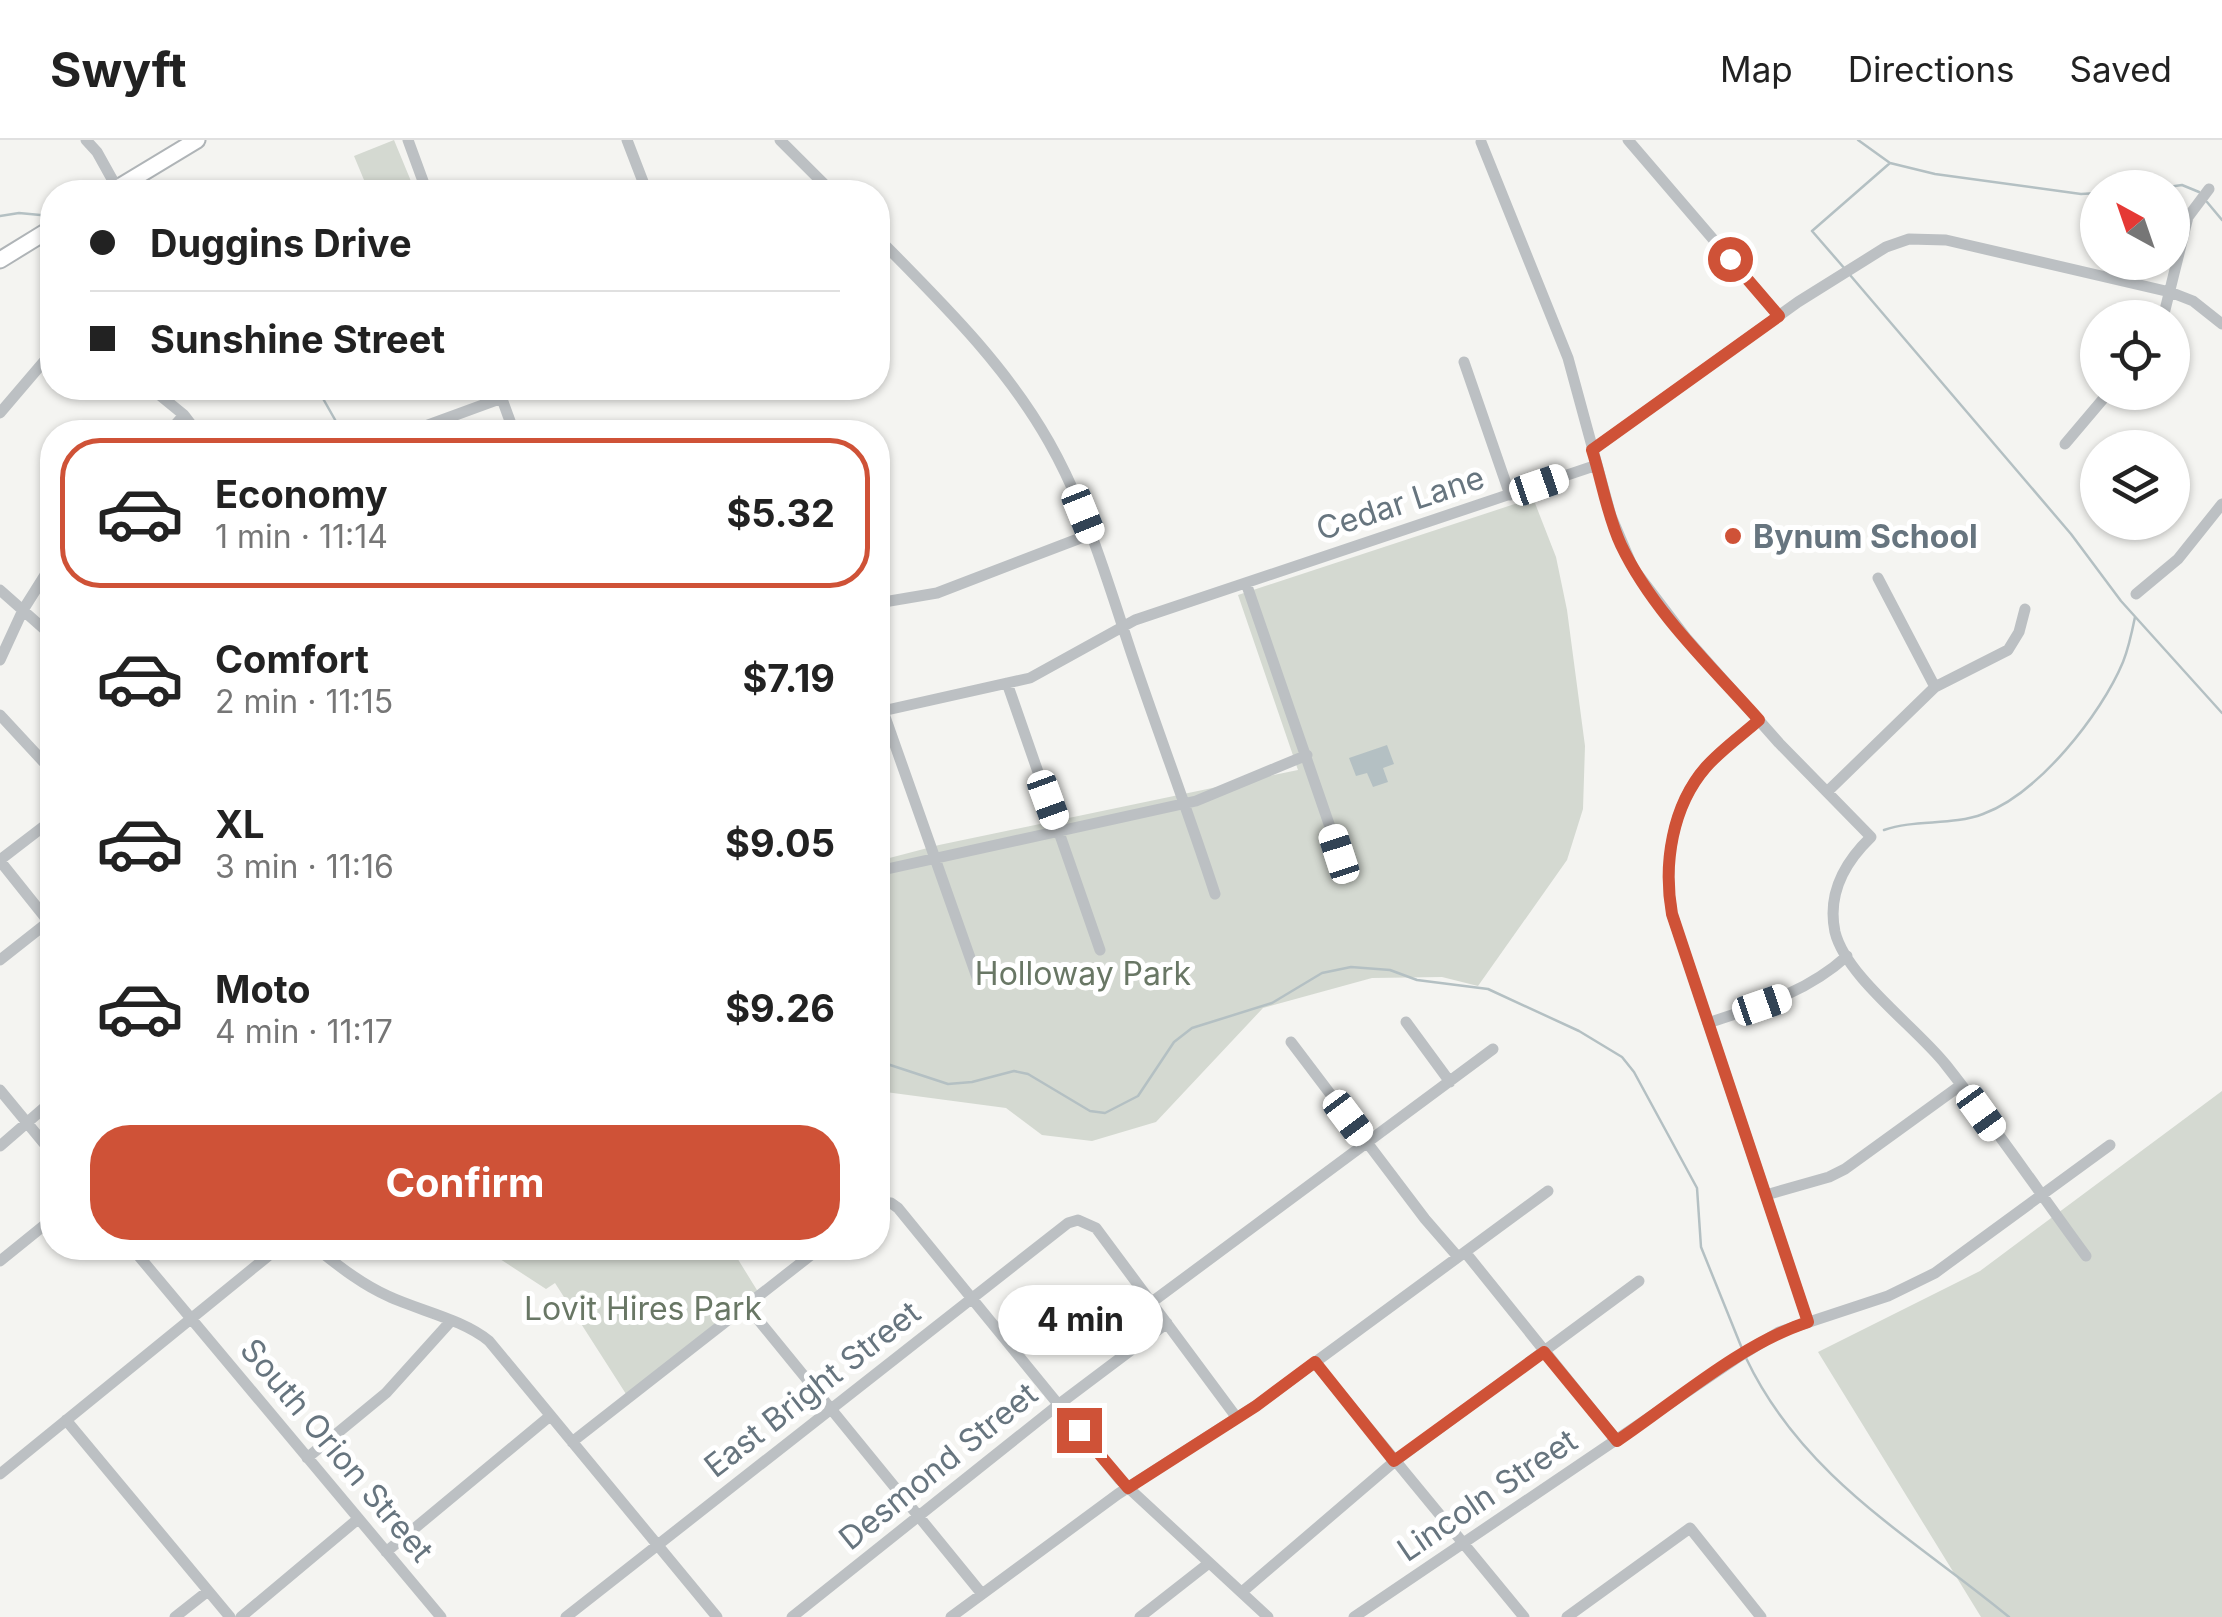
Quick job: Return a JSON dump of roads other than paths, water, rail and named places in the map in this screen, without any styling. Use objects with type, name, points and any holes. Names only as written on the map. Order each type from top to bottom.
[{"type":"street","points":[[86,140],[97,152],[110,180]]},
{"type":"street","points":[[131,180],[197,140]]},
{"type":"street","points":[[408,140],[423,180]]},
{"type":"street","points":[[627,140],[642,180]]},
{"type":"street","points":[[780,140],[820,180]]},
{"type":"street","points":[[1628,140],[1779,316]]},
{"type":"street","points":[[1480,142],[1568,358],[1620,543],[1643,584],[1687,639],[1871,837],[1846,866],[1834,898],[1836,932],[1847,956],[1937,1054],[2086,1256]]},
{"type":"street","points":[[2168,300],[2188,217],[2208,189]]},
{"type":"street","points":[[0,260],[40,235]]},
{"type":"street","points":[[1592,450],[1779,316],[1886,247],[1922,238],[2170,292],[2193,301],[2222,324]]},
{"type":"street","points":[[890,250],[968,331],[1015,390],[1049,442],[1091,534],[1215,894]]},
{"type":"street","points":[[1464,362],[1510,496]]},
{"type":"street","points":[[0,413],[40,366]]},
{"type":"street","points":[[166,400],[188,420]]},
{"type":"street","points":[[437,420],[484,400]]},
{"type":"street","points":[[2065,444],[2094,410]]},
{"type":"street","points":[[179,420],[184,415]]},
{"type":"street","name":"Cedar Lane","points":[[890,710],[1030,678],[1135,620],[1597,465]]},
{"type":"street","points":[[2136,594],[2178,559],[2222,504]]},
{"type":"street","points":[[890,600],[937,593],[1091,534]]},
{"type":"street","points":[[1878,578],[1935,688]]},
{"type":"street","points":[[0,660],[40,583]]},
{"type":"street","points":[[1246,583],[1339,854]]},
{"type":"street","points":[[0,590],[40,625]]},
{"type":"street","points":[[1828,791],[1935,688],[2008,650],[2019,632],[2025,609]]},
{"type":"street","points":[[1007,683],[1100,950]]},
{"type":"street","points":[[0,715],[40,758]]},
{"type":"street","points":[[1759,720],[1702,772],[1684,802],[1670,846],[1668,869],[1672,914],[1808,1322]]},
{"type":"street","points":[[890,739],[979,983]]},
{"type":"street","points":[[890,868],[1185,803],[1307,754]]},
{"type":"street","points":[[40,829],[0,861],[40,909]]},
{"type":"street","points":[[0,960],[40,930]]},
{"type":"street","points":[[1708,1023],[1800,991],[1847,956]]},
{"type":"street","points":[[1406,1022],[1450,1082]]},
{"type":"street","points":[[1291,1042],[1367,1143],[1617,1441]]},
{"type":"street","points":[[1237,1418],[1152,1302],[1493,1049]]},
{"type":"street","points":[[1766,1194],[1829,1177],[1844,1169],[1960,1084]]},
{"type":"street","points":[[0,1090],[40,1138]]},
{"type":"street","points":[[0,1146],[40,1111]]},
{"type":"street","name":"Lincoln Street","points":[[1354,1617],[1745,1353],[1779,1332],[1912,1286],[2110,1145]]},
{"type":"street","points":[[951,1617],[1128,1488],[1237,1418],[1548,1191]]},
{"type":"street","points":[[890,1209],[973,1298],[1128,1488],[1268,1617]]},
{"type":"street","name":"East Bright Street","points":[[566,1617],[1068,1223],[1090,1222],[1152,1302]]},
{"type":"street","points":[[0,1261],[40,1229]]},
{"type":"street","name":"South Orion Street","points":[[142,1260],[441,1617]]},
{"type":"street","points":[[0,1474],[263,1260]]},
{"type":"street","points":[[332,1260],[371,1288],[489,1341],[717,1617]]},
{"type":"street","points":[[572,1442],[805,1260]]},
{"type":"street","points":[[1242,1592],[1394,1461],[1639,1281]]},
{"type":"street","points":[[747,1306],[982,1594]]},
{"type":"street","points":[[307,1458],[386,1393],[450,1322]]},
{"type":"street","name":"Desmond Street","points":[[792,1617],[1058,1404],[1167,1323]]},
{"type":"street","points":[[1315,1362],[1524,1617]]},
{"type":"street","points":[[386,1552],[550,1416]]},
{"type":"street","points":[[66,1420],[230,1617]]},
{"type":"street","points":[[241,1617],[358,1518]]},
{"type":"street","points":[[1567,1617],[1690,1528],[1760,1617]]},
{"type":"street","points":[[1140,1617],[1209,1562]]},
{"type":"street","points":[[175,1617],[208,1590]]},
{"type":"waterway","points":[[1858,140],[1890,163],[1935,174],[2080,194]]},
{"type":"waterway","points":[[1845,269],[1812,231],[1890,163]]},
{"type":"waterway","points":[[2190,188],[2199,192]]},
{"type":"waterway","points":[[2207,202],[2222,220]]},
{"type":"waterway","points":[[0,216],[40,215]]},
{"type":"waterway","points":[[1850,275],[2071,534],[2121,601],[2222,713]]},
{"type":"waterway","points":[[324,400],[335,420]]},
{"type":"waterway","points":[[1884,830],[1971,818],[2004,804],[2025,789],[2065,750],[2100,705],[2123,662],[2135,617]]},
{"type":"waterway","points":[[890,1065],[948,1084],[1014,1071],[1028,1074],[1090,1111],[1105,1113],[1138,1096],[1174,1042],[1192,1028],[1272,1003],[1322,973],[1351,967],[1390,970],[1417,980],[1488,989],[1579,1031],[1622,1057],[1634,1072],[1697,1188],[1701,1247],[1743,1351]]},
{"type":"waterway","points":[[1746,1358],[1797,1438],[1829,1472],[1898,1532],[2009,1617]]},
{"type":"place","name":"Bynum School","points":[[1733,536]]},
{"type":"park label","name":"Holloway Park","points":[[1083,973]]},
{"type":"park label","name":"Lovit Hires Park","points":[[643,1308]]}]
